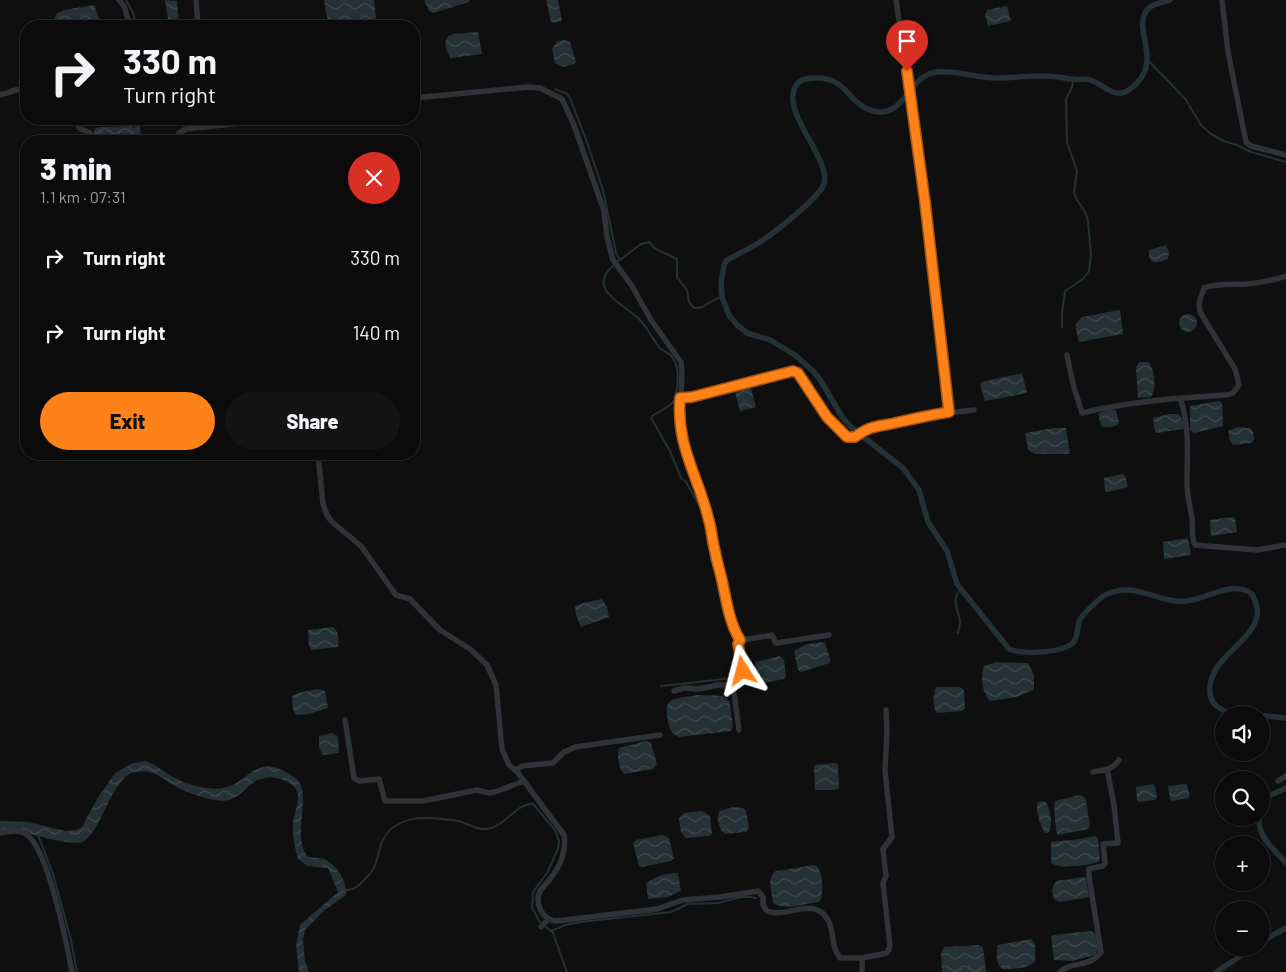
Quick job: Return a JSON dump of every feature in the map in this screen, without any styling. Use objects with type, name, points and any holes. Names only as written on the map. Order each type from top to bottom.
[{"type":"street","points":[[119,0],[124,6],[128,20]]},
{"type":"street","points":[[196,0],[198,20]]},
{"type":"street","points":[[896,0],[912,99],[928,220],[949,412]]},
{"type":"street","points":[[1222,0],[1228,52],[1246,142],[1251,146],[1286,155]]},
{"type":"street","points":[[420,97],[528,87],[540,88],[560,97],[564,101],[601,200],[607,237],[616,263],[632,286],[651,320],[679,357],[682,367],[680,415],[687,459],[709,519],[728,608],[740,640],[738,644],[744,677],[733,685],[718,685],[698,689],[684,688],[674,691]]},
{"type":"street","points":[[0,95],[20,88]]},
{"type":"street","points":[[78,125],[79,128],[92,135]]},
{"type":"street","points":[[179,135],[181,131],[225,125]]},
{"type":"street","points":[[1067,355],[1082,413],[1114,406],[1180,398],[1228,395],[1233,393],[1239,385],[1235,368],[1200,312],[1199,303],[1204,288],[1265,282],[1286,276]]},
{"type":"street","points":[[680,398],[692,397],[793,371],[801,376],[827,417],[847,437],[855,437],[865,430],[915,417],[974,410]]},
{"type":"street","points":[[1180,398],[1185,412],[1187,429],[1188,489],[1192,539],[1195,545],[1257,550],[1286,545]]},
{"type":"street","points":[[319,460],[323,504],[331,521],[361,546],[396,595],[410,598],[440,630],[470,649],[488,665],[496,685],[502,749],[509,765],[516,770],[564,835],[565,846],[561,860],[539,893],[539,905],[548,921]]},
{"type":"street","points":[[740,640],[769,635],[772,636],[776,643],[829,635]]},
{"type":"street","points":[[733,685],[739,730]]},
{"type":"street","points":[[541,927],[548,921],[657,909],[683,900],[758,891],[763,897],[763,905],[766,911],[787,913],[810,908],[817,909],[829,921],[834,949],[840,958],[862,958],[886,953],[890,946],[882,883],[886,876],[883,849],[892,837],[885,770],[886,710]]},
{"type":"street","points":[[345,720],[354,778],[359,781],[379,779],[384,801],[423,801],[477,790],[495,792],[524,781]]},
{"type":"street","points":[[516,770],[522,766],[550,764],[564,752],[575,747],[660,735]]},
{"type":"street","points":[[1093,772],[1116,766],[1119,760]]},
{"type":"street","points":[[1060,972],[1063,968],[1085,964],[1098,957],[1101,952],[1089,869],[1103,866],[1105,863],[1104,844],[1118,843],[1107,769]]},
{"type":"street","points":[[1278,782],[1286,776]]},
{"type":"street","points":[[0,833],[23,832],[33,840],[44,864],[56,902],[72,972]]},
{"type":"street","points":[[862,958],[862,972]]},
{"type":"water","points":[[165,0],[177,1],[179,20],[168,20]]},
{"type":"water","points":[[324,0],[374,0],[376,18],[371,20],[327,20]]},
{"type":"water","points":[[424,0],[470,0],[469,2],[433,13],[429,11]]},
{"type":"water","points":[[546,0],[558,0],[562,21],[551,22]]},
{"type":"water","points":[[94,5],[100,20],[54,20],[57,13]]},
{"type":"water","points":[[1007,6],[1011,21],[988,26],[985,14],[987,10]]},
{"type":"water","points":[[478,32],[482,54],[451,58],[446,47],[448,36]]},
{"type":"water","points":[[565,40],[570,42],[576,62],[575,64],[563,67],[555,63],[552,49],[557,41]]},
{"type":"water","points":[[132,126],[135,129],[136,135],[95,135],[94,129],[100,127]]},
{"type":"water","points":[[1166,245],[1169,252],[1168,259],[1156,262],[1151,261],[1149,250]]},
{"type":"water","points":[[1120,310],[1123,334],[1079,342],[1075,325],[1082,317]]},
{"type":"water","points":[[1188,314],[1194,317],[1197,323],[1194,329],[1188,332],[1182,329],[1179,323],[1182,317]]},
{"type":"water","points":[[1139,362],[1148,362],[1154,374],[1155,384],[1151,397],[1138,398],[1136,368]]},
{"type":"water","points":[[1022,373],[1027,393],[985,401],[980,385],[981,382]]},
{"type":"water","points":[[751,388],[756,407],[740,411],[735,392]]},
{"type":"water","points":[[1219,401],[1222,403],[1223,426],[1194,433],[1190,430],[1190,406]]},
{"type":"water","points":[[1112,409],[1116,410],[1119,423],[1110,427],[1101,426],[1098,413]]},
{"type":"water","points":[[1168,414],[1178,414],[1181,417],[1184,425],[1183,429],[1155,432],[1153,418]]},
{"type":"water","points":[[1238,427],[1250,428],[1253,431],[1254,439],[1252,443],[1233,445],[1228,431]]},
{"type":"water","points":[[1066,428],[1070,454],[1035,454],[1028,450],[1025,433]]},
{"type":"water","points":[[1123,474],[1128,487],[1105,491],[1104,478]]},
{"type":"water","points":[[1235,518],[1237,532],[1211,536],[1210,520]]},
{"type":"water","points":[[1188,538],[1191,555],[1164,559],[1163,542]]},
{"type":"water","points":[[602,599],[607,607],[609,617],[581,627],[576,615],[575,606]]},
{"type":"water","points":[[333,627],[337,633],[338,647],[311,650],[308,630]]},
{"type":"water","points":[[825,643],[830,663],[801,672],[798,670],[794,651],[807,644]]},
{"type":"water","points":[[780,656],[784,660],[786,676],[784,679],[760,684],[757,682],[754,667],[756,662]]},
{"type":"water","points":[[996,662],[1028,663],[1034,675],[1034,690],[1016,697],[990,701],[984,689],[983,671],[984,666]]},
{"type":"water","points":[[936,687],[960,687],[964,690],[965,708],[962,711],[937,713],[934,708]]},
{"type":"water","points":[[317,689],[325,691],[328,708],[309,714],[296,715],[293,710],[292,696]]},
{"type":"water","points":[[697,695],[723,696],[727,698],[731,707],[733,727],[731,731],[679,737],[673,733],[667,717],[669,702],[678,698]]},
{"type":"water","points":[[332,733],[338,737],[339,753],[323,755],[319,748],[319,736]]},
{"type":"water","points":[[646,741],[651,743],[657,764],[653,769],[624,774],[618,762],[619,748]]},
{"type":"water","points":[[145,761],[179,780],[204,787],[221,788],[232,785],[256,769],[265,767],[275,767],[299,781],[303,797],[301,833],[304,850],[308,857],[322,858],[333,865],[343,879],[346,890],[346,895],[325,910],[305,930],[303,940],[305,961],[309,972],[299,972],[296,945],[300,925],[338,892],[328,868],[307,866],[298,859],[293,827],[298,793],[293,785],[284,780],[263,778],[253,783],[238,796],[223,801],[188,792],[154,773],[146,771],[135,772],[127,776],[120,784],[95,828],[89,837],[82,842],[77,843],[44,838],[23,832],[0,833],[0,821],[28,822],[66,831],[76,830],[82,827],[97,799],[115,773],[133,763]]},
{"type":"water","points":[[836,763],[838,765],[839,789],[815,790],[814,765]]},
{"type":"water","points":[[1153,784],[1157,797],[1155,800],[1137,801],[1136,787]]},
{"type":"water","points":[[1185,784],[1190,796],[1172,801],[1168,786]]},
{"type":"water","points":[[1080,795],[1086,800],[1090,826],[1088,829],[1058,835],[1056,831],[1055,801]]},
{"type":"water","points":[[1045,801],[1051,817],[1051,826],[1048,833],[1045,833],[1041,826],[1037,809],[1038,802]]},
{"type":"water","points":[[733,807],[743,808],[746,811],[749,827],[746,832],[725,834],[719,826],[719,811]]},
{"type":"water","points":[[702,811],[710,816],[712,834],[709,836],[686,838],[681,832],[679,818],[684,813]]},
{"type":"water","points":[[662,835],[669,838],[674,858],[671,861],[639,866],[633,843],[636,840]]},
{"type":"water","points":[[1095,836],[1098,838],[1100,861],[1075,866],[1060,866],[1051,863],[1051,842]]},
{"type":"water","points":[[815,865],[821,876],[821,900],[789,907],[773,903],[770,881],[776,871]]},
{"type":"water","points":[[678,873],[681,891],[668,897],[648,899],[646,884],[661,875]]},
{"type":"water","points":[[1086,878],[1089,897],[1060,902],[1055,900],[1052,890],[1057,881]]},
{"type":"water","points":[[1091,931],[1095,934],[1098,949],[1095,955],[1072,961],[1054,960],[1051,937],[1053,935]]},
{"type":"water","points":[[1031,939],[1035,944],[1035,962],[1015,969],[1002,969],[997,958],[998,945]]},
{"type":"water","points":[[979,945],[983,947],[986,972],[942,972],[941,953],[944,947]]},
{"type":"waterway","points":[[126,0],[135,20]]},
{"type":"waterway","points":[[1170,0],[1149,8],[1144,15],[1143,33],[1147,63],[1144,73],[1137,83],[1122,93],[1113,92],[1087,79],[1042,76],[989,78],[952,72],[937,72],[919,80],[900,103],[893,109],[884,112],[865,108],[835,82],[816,78],[807,78],[799,82],[793,92],[793,104],[798,118],[820,160],[824,173],[824,184],[814,198],[785,223],[760,242],[727,260],[724,265],[721,283],[722,297],[729,315],[737,325],[747,333],[770,340],[795,355],[814,372],[842,417],[851,427],[903,468],[919,490],[928,522],[947,551],[957,584],[1009,649],[1023,652],[1042,652],[1060,649],[1073,643],[1077,636],[1080,619],[1105,595],[1116,591],[1137,591],[1166,599],[1187,601],[1236,588],[1252,594],[1257,607],[1257,616],[1247,635],[1215,670],[1211,681],[1210,693],[1212,700],[1227,712],[1286,718]]},
{"type":"waterway","points":[[1148,60],[1186,100],[1201,125],[1211,134],[1251,152],[1286,162]]},
{"type":"waterway","points":[[1062,327],[1065,291],[1083,279],[1089,271],[1091,255],[1088,221],[1074,192],[1077,171],[1067,142],[1066,99],[1073,80]]},
{"type":"waterway","points":[[555,89],[567,94],[570,98],[588,145],[603,190],[616,253],[620,260]]},
{"type":"waterway","points":[[617,262],[641,244],[649,242],[654,248],[677,259],[677,277],[687,290],[689,302],[694,308],[702,307],[722,297]]},
{"type":"waterway","points":[[614,265],[606,274],[604,281],[605,289],[617,302],[645,325],[659,347],[671,355],[677,366],[678,381],[675,400],[651,418],[670,451],[681,478],[686,482],[700,507],[705,523],[711,559],[718,578],[723,610],[728,624]]},
{"type":"waterway","points":[[958,633],[960,621],[956,598],[960,589]]},
{"type":"waterway","points":[[661,686],[738,676],[736,644],[730,628]]},
{"type":"waterway","points":[[1270,796],[1286,788]]},
{"type":"waterway","points":[[346,890],[357,887],[371,873],[384,837],[391,829],[403,822],[416,818],[436,818],[462,822],[477,828],[487,829],[500,824],[527,804],[533,804],[555,830],[559,841],[558,849],[547,873],[533,892],[532,907],[539,921],[553,933],[567,972]]},
{"type":"waterway","points":[[1259,826],[1264,837],[1286,863]]},
{"type":"waterway","points":[[38,835],[53,874],[71,940],[77,972]]},
{"type":"waterway","points":[[551,931],[565,925],[580,922],[671,912],[688,904],[718,903],[741,897],[756,898]]},
{"type":"waterway","points":[[1270,937],[1286,928]]},
{"type":"waterway","points":[[1216,972],[1241,956]]},
{"type":"route","points":[[743,671],[738,644],[740,640],[728,608],[709,519],[687,459],[680,415],[680,398],[688,398],[793,371],[801,376],[827,417],[847,437],[855,437],[873,427],[949,412],[945,364],[907,71]]}]
